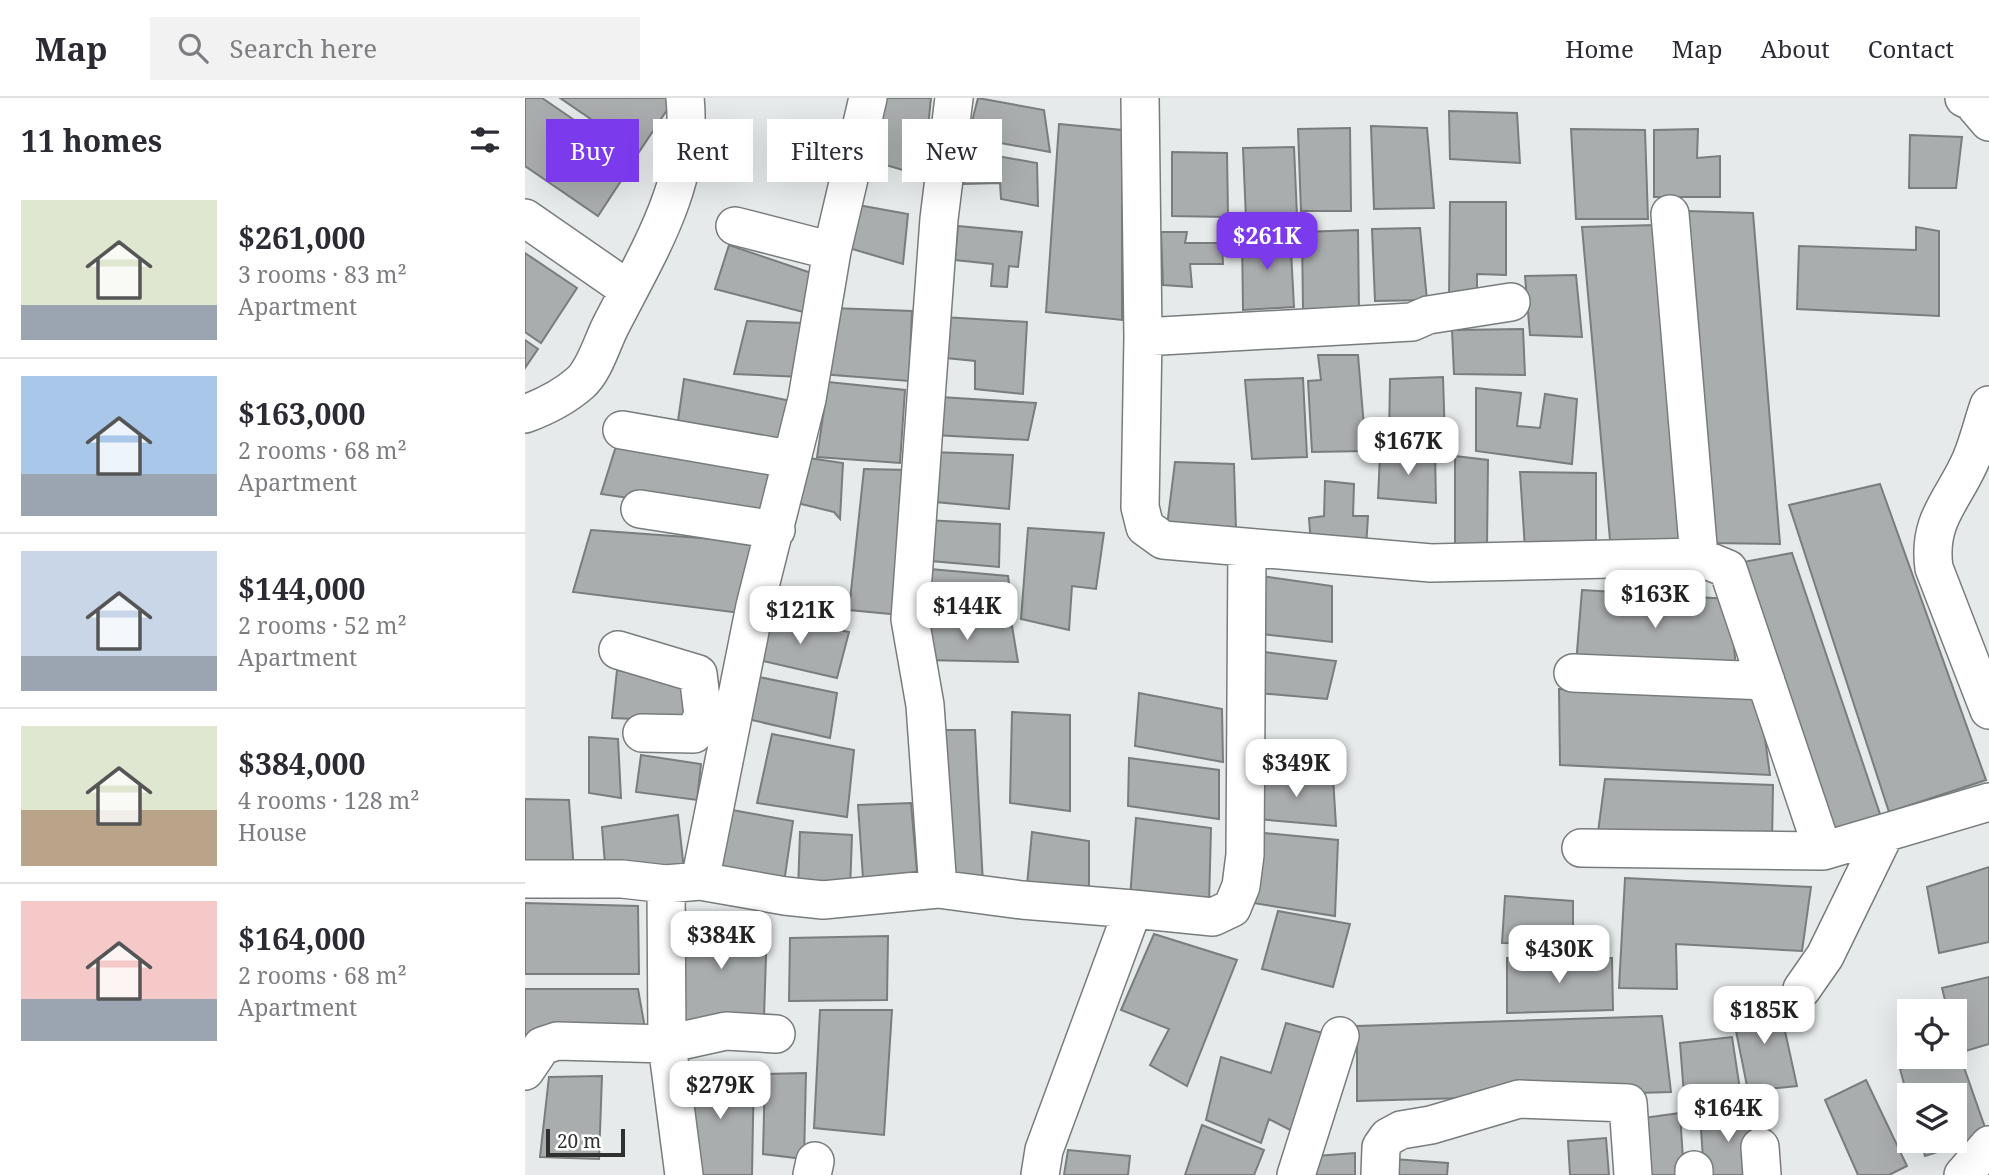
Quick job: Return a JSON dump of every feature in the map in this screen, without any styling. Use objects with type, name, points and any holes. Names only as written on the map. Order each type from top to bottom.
[{"type":"street","points":[[525,414],[545,407],[582,381],[629,290],[674,197],[687,148],[685,98]]},
{"type":"street","points":[[684,1175],[667,1044],[683,882],[718,718],[755,606],[776,530],[789,459],[807,399],[832,251],[868,98]]},
{"type":"street","points":[[938,889],[925,705],[910,619],[939,219],[954,98]]},
{"type":"street","points":[[1147,98],[1139,98],[1143,337],[1140,507],[1145,527],[1163,540],[1431,563],[1699,557],[1728,569],[1823,851]]},
{"type":"street","points":[[1964,98],[1971,100],[1989,122]]},
{"type":"street","points":[[1670,214],[1699,557]]},
{"type":"street","points":[[525,218],[629,290]]},
{"type":"street","points":[[735,226],[832,251]]},
{"type":"street","points":[[1143,337],[1412,322],[1428,316],[1511,302]]},
{"type":"street","points":[[1989,405],[1971,458],[1938,521],[1931,546],[1934,568],[1989,710]]},
{"type":"street","points":[[622,430],[789,459]]},
{"type":"street","points":[[641,509],[776,530]]},
{"type":"street","points":[[525,879],[683,882],[823,900],[938,889],[1022,901],[1213,917],[1232,908],[1241,886],[1245,856],[1247,548]]},
{"type":"street","points":[[618,650],[698,674],[718,718]]},
{"type":"street","points":[[1573,673],[1766,681]]},
{"type":"street","points":[[642,733],[694,734],[718,718]]},
{"type":"street","points":[[1581,848],[1823,851],[1989,802]]},
{"type":"street","points":[[1802,989],[1825,956],[1884,835]]},
{"type":"street","points":[[1039,1175],[1044,1150],[1133,909]]},
{"type":"street","points":[[525,1072],[542,1046],[557,1041],[667,1044],[726,1031],[776,1034]]},
{"type":"street","points":[[1296,1175],[1340,1035]]},
{"type":"street","points":[[1380,1175],[1381,1147],[1388,1137],[1401,1130],[1431,1125],[1519,1099],[1628,1103],[1633,1175]]},
{"type":"street","points":[[1963,1175],[1989,1144]]},
{"type":"building","points":[[525,98],[542,98],[573,119],[546,119],[546,180],[525,166]]},
{"type":"building","points":[[560,98],[675,98],[661,119],[653,119],[653,131],[639,152],[639,119],[591,119]]},
{"type":"building","points":[[882,98],[931,98],[929,119],[902,119],[902,170],[888,166],[888,119],[878,119]]},
{"type":"building","points":[[978,98],[1044,110],[1050,152],[1002,143],[1002,119],[973,119]]},
{"type":"building","points":[[1449,111],[1517,113],[1520,163],[1450,159]]},
{"type":"building","points":[[1059,124],[1122,130],[1122,320],[1046,312]]},
{"type":"building","points":[[1371,126],[1427,128],[1434,208],[1374,209]]},
{"type":"building","points":[[1350,128],[1351,211],[1301,211],[1298,129]]},
{"type":"building","points":[[1571,129],[1645,130],[1648,219],[1576,219]]},
{"type":"building","points":[[1698,129],[1697,158],[1720,156],[1720,197],[1654,197],[1654,130]]},
{"type":"building","points":[[1910,135],[1962,137],[1956,188],[1909,188]]},
{"type":"building","points":[[1294,147],[1297,216],[1246,219],[1243,148]]},
{"type":"building","points":[[1172,152],[1227,153],[1228,217],[1172,216]]},
{"type":"building","points":[[1002,157],[1037,163],[1038,206],[1001,199],[1000,183],[964,184],[1002,182]]},
{"type":"building","points":[[548,182],[620,182],[598,216]]},
{"type":"building","points":[[1450,202],[1506,202],[1506,275],[1477,274],[1477,299],[1449,300]]},
{"type":"building","points":[[858,205],[908,214],[903,264],[849,248]]},
{"type":"building","points":[[1686,211],[1753,213],[1780,544],[1712,543]]},
{"type":"building","points":[[1655,225],[1686,547],[1611,551],[1582,227]]},
{"type":"building","points":[[958,226],[1022,232],[1018,267],[1009,266],[1007,287],[991,286],[993,264],[955,260]]},
{"type":"building","points":[[1916,227],[1939,231],[1939,316],[1797,309],[1799,246],[1916,250]]},
{"type":"building","points":[[1420,228],[1427,300],[1375,301],[1372,229]]},
{"type":"building","points":[[1358,230],[1359,313],[1303,310],[1302,232]]},
{"type":"building","points":[[1161,232],[1187,232],[1185,243],[1222,243],[1223,264],[1190,264],[1192,287],[1163,285]]},
{"type":"building","points":[[1290,232],[1294,307],[1243,310],[1242,236]]},
{"type":"building","points":[[729,245],[817,275],[807,313],[715,289]]},
{"type":"building","points":[[525,253],[577,288],[541,343],[525,332]]},
{"type":"building","points":[[1576,275],[1582,337],[1530,335],[1525,276]]},
{"type":"building","points":[[832,308],[912,311],[909,381],[821,374]]},
{"type":"building","points":[[943,317],[1027,322],[1023,394],[975,389],[975,361],[936,357]]},
{"type":"building","points":[[747,321],[806,323],[802,377],[734,374]]},
{"type":"building","points":[[1523,329],[1525,375],[1454,374],[1452,330]]},
{"type":"building","points":[[525,340],[538,349],[525,368]]},
{"type":"building","points":[[1318,355],[1358,355],[1366,451],[1312,452],[1308,381],[1321,380]]},
{"type":"building","points":[[1443,377],[1445,440],[1389,440],[1390,379]]},
{"type":"building","points":[[1303,378],[1307,457],[1252,459],[1245,380]]},
{"type":"building","points":[[684,379],[791,401],[783,446],[677,428]]},
{"type":"building","points":[[828,382],[905,390],[900,463],[817,457]]},
{"type":"building","points":[[1476,388],[1521,393],[1517,426],[1540,428],[1545,394],[1577,399],[1572,464],[1476,451]]},
{"type":"building","points":[[940,397],[1036,403],[1028,440],[934,435]]},
{"type":"building","points":[[616,446],[771,469],[767,518],[601,494]]},
{"type":"building","points":[[931,452],[1013,455],[1009,509],[925,501]]},
{"type":"building","points":[[1435,452],[1436,503],[1378,498],[1380,455]]},
{"type":"building","points":[[1455,456],[1488,460],[1487,547],[1455,546]]},
{"type":"building","points":[[802,457],[843,463],[840,519],[834,512],[797,503]]},
{"type":"building","points":[[1175,462],[1234,464],[1236,531],[1167,526]]},
{"type":"building","points":[[864,469],[909,470],[900,615],[849,610]]},
{"type":"building","points":[[1520,472],[1596,473],[1596,552],[1525,549]]},
{"type":"building","points":[[1325,481],[1354,484],[1353,516],[1368,516],[1366,548],[1311,546],[1309,518],[1324,516]]},
{"type":"building","points":[[1880,484],[1986,780],[1889,812],[1789,505]]},
{"type":"building","points":[[925,520],[1000,524],[999,567],[919,560]]},
{"type":"building","points":[[1028,528],[1104,533],[1096,589],[1072,586],[1069,630],[1021,619]]},
{"type":"building","points":[[591,530],[755,542],[740,613],[573,592]]},
{"type":"building","points":[[1792,553],[1882,820],[1827,832],[1738,563]]},
{"type":"building","points":[[919,568],[1008,576],[1013,612],[918,602]]},
{"type":"building","points":[[1255,575],[1332,586],[1332,642],[1253,633]]},
{"type":"building","points":[[1582,590],[1729,599],[1736,667],[1576,664]]},
{"type":"building","points":[[760,614],[849,632],[837,678],[754,659]]},
{"type":"building","points":[[920,619],[1012,626],[1018,662],[922,660]]},
{"type":"building","points":[[1257,651],[1336,661],[1327,699],[1258,693]]},
{"type":"building","points":[[617,670],[684,683],[683,721],[612,718]]},
{"type":"building","points":[[754,676],[837,693],[830,738],[743,718]]},
{"type":"building","points":[[1559,689],[1759,695],[1770,775],[1560,765]]},
{"type":"building","points":[[1139,693],[1222,709],[1223,762],[1135,746]]},
{"type":"building","points":[[1012,712],[1070,715],[1070,811],[1010,803]]},
{"type":"building","points":[[933,730],[975,730],[983,884],[941,878]]},
{"type":"building","points":[[772,734],[854,750],[847,817],[757,803]]},
{"type":"building","points":[[589,737],[618,739],[621,798],[589,793]]},
{"type":"building","points":[[641,755],[701,764],[697,800],[636,792]]},
{"type":"building","points":[[1129,758],[1219,770],[1219,819],[1128,806]]},
{"type":"building","points":[[1256,772],[1333,777],[1336,826],[1257,819]]},
{"type":"building","points":[[1605,779],[1773,785],[1772,844],[1597,840]]},
{"type":"building","points":[[525,799],[569,800],[574,872],[525,872]]},
{"type":"building","points":[[911,803],[918,884],[864,893],[858,805]]},
{"type":"building","points":[[721,808],[793,821],[784,883],[714,875]]},
{"type":"building","points":[[678,815],[685,879],[606,877],[602,827]]},
{"type":"building","points":[[1136,818],[1211,828],[1209,905],[1130,898]]},
{"type":"building","points":[[800,832],[852,835],[850,891],[798,891]]},
{"type":"building","points":[[1032,832],[1089,841],[1089,894],[1027,885]]},
{"type":"building","points":[[1253,832],[1338,840],[1335,916],[1247,902]]},
{"type":"building","points":[[1989,867],[1989,942],[1939,953],[1927,887]]},
{"type":"building","points":[[1625,878],[1811,887],[1802,951],[1676,944],[1677,989],[1619,988]]},
{"type":"building","points":[[1505,896],[1573,901],[1573,944],[1502,943]]},
{"type":"building","points":[[525,903],[638,906],[639,974],[525,974]]},
{"type":"building","points":[[1278,911],[1350,924],[1333,987],[1262,969]]},
{"type":"building","points":[[681,916],[767,926],[764,1017],[677,1024]]},
{"type":"building","points":[[1154,934],[1237,960],[1187,1086],[1150,1065],[1169,1029],[1121,1010]]},
{"type":"building","points":[[888,936],[887,1000],[789,1001],[790,938]]},
{"type":"building","points":[[1507,958],[1612,958],[1613,1010],[1507,1013]]},
{"type":"building","points":[[1989,977],[1989,1044],[1967,1051],[1967,999],[1945,999],[1942,988]]},
{"type":"building","points":[[525,989],[638,989],[646,1034],[525,1036]]},
{"type":"building","points":[[1778,999],[1797,1086],[1748,1091],[1731,1006]]},
{"type":"building","points":[[820,1010],[892,1010],[884,1135],[814,1128]]},
{"type":"building","points":[[1662,1016],[1671,1092],[1357,1101],[1357,1026]]},
{"type":"building","points":[[1286,1023],[1330,1035],[1300,1135],[1269,1119],[1261,1143],[1206,1120],[1221,1057],[1271,1073]]},
{"type":"building","points":[[1732,1037],[1742,1103],[1685,1108],[1680,1043]]},
{"type":"building","points":[[754,1067],[752,1175],[690,1175],[683,1071]]},
{"type":"building","points":[[1900,1069],[1965,1069],[1988,1136],[1967,1143],[1967,1083],[1904,1083]]},
{"type":"building","points":[[806,1073],[804,1159],[763,1154],[765,1074]]},
{"type":"building","points":[[602,1076],[599,1159],[540,1157],[549,1077]]},
{"type":"building","points":[[1866,1080],[1897,1145],[1897,1153],[1901,1153],[1907,1166],[1889,1175],[1858,1175],[1825,1100]]},
{"type":"building","points":[[1680,1113],[1684,1175],[1643,1175],[1643,1118]]},
{"type":"building","points":[[1700,1113],[1751,1113],[1755,1175],[1704,1175]]},
{"type":"building","points":[[1202,1125],[1264,1150],[1254,1175],[1185,1175]]},
{"type":"building","points":[[1606,1138],[1609,1175],[1570,1175],[1568,1141]]},
{"type":"building","points":[[1068,1150],[1130,1156],[1128,1175],[1064,1175]]},
{"type":"building","points":[[1355,1153],[1355,1175],[1315,1175],[1316,1156]]},
{"type":"building","points":[[1393,1159],[1448,1163],[1447,1175],[1386,1175]]}]
